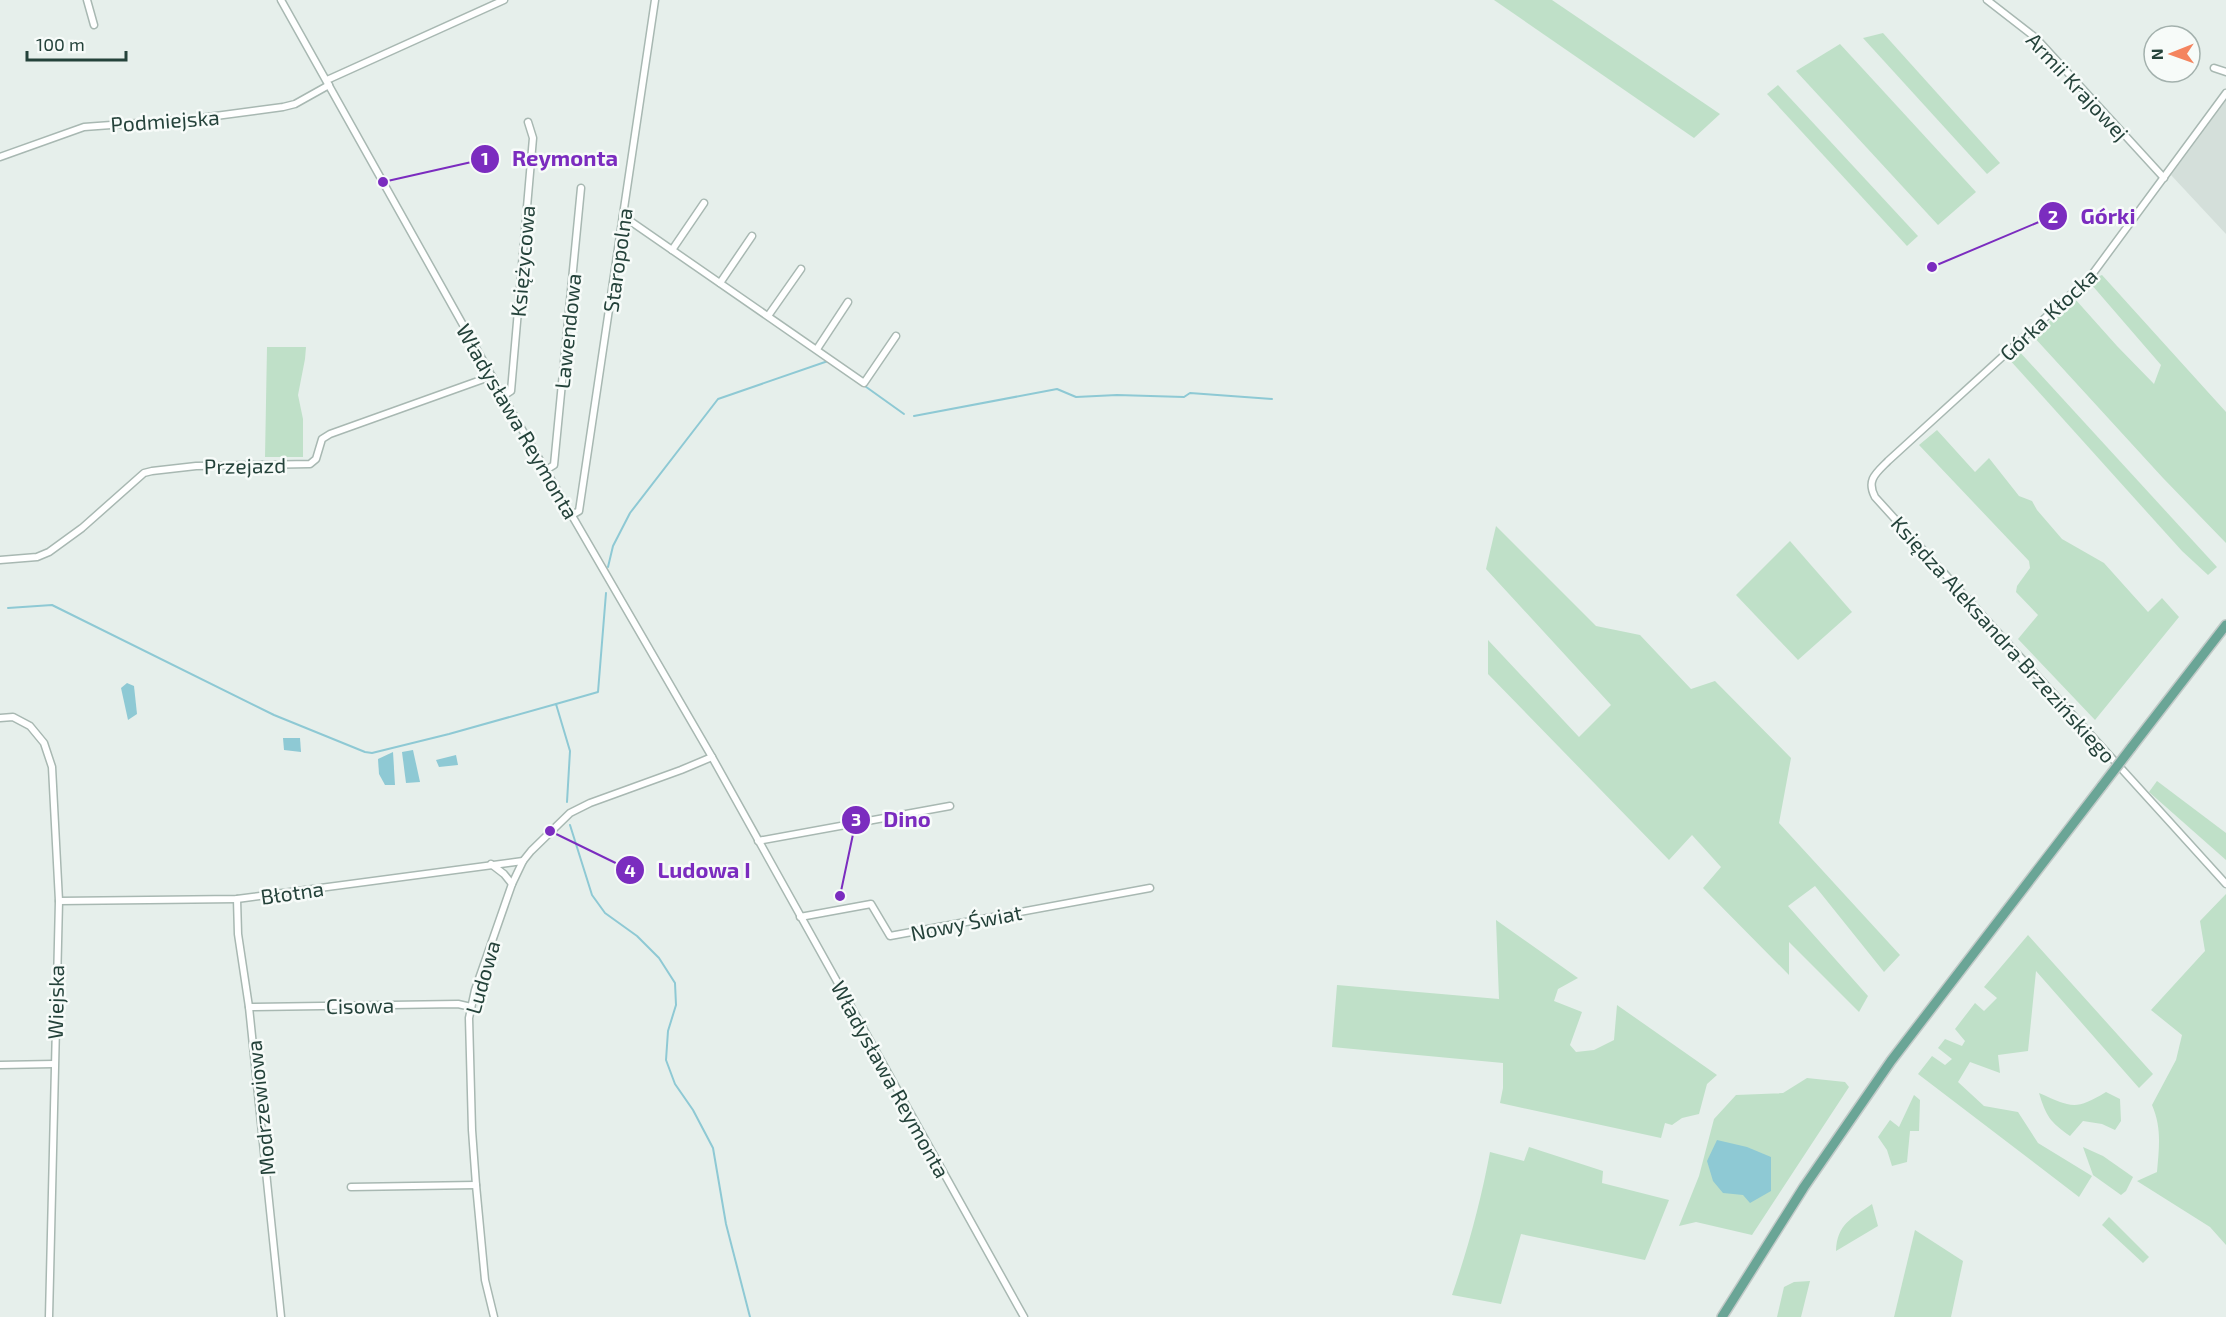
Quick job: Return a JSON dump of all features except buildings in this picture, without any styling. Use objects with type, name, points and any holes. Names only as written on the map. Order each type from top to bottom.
[{"type":"main road","points":[[1722,1317],[1804,1187],[1891,1061],[2226,625]]},
{"type":"street","points":[[87,0],[94,25]]},
{"type":"street","name":"Władysława Reymonta","points":[[281,0],[503,396],[712,757],[1024,1317]]},
{"type":"street","name":"Podmiejska","points":[[0,156],[84,127],[209,117],[295,104],[328,83],[504,0]]},
{"type":"street","name":"Staropolna","points":[[572,515],[579,512],[655,0]]},
{"type":"street","name":"Armii Krajowej","points":[[1988,0],[2036,38],[2164,178]]},
{"type":"street","points":[[2214,69],[2226,72]]},
{"type":"street","name":"Górka Kłocka","points":[[1870,485],[1873,476],[1888,461],[2091,276],[2226,93]]},
{"type":"street","name":"Księżycowa","points":[[503,396],[511,391],[533,138],[528,122]]},
{"type":"street","name":"Lawendowa","points":[[546,470],[554,465],[581,188]]},
{"type":"street","points":[[672,250],[704,202]]},
{"type":"street","points":[[623,216],[864,383],[897,336]]},
{"type":"street","points":[[720,283],[752,236]]},
{"type":"street","points":[[768,316],[801,269]]},
{"type":"street","points":[[817,350],[848,302]]},
{"type":"street","name":"Przejazd","points":[[0,560],[37,557],[49,552],[82,528],[144,473],[196,466],[310,464],[316,459],[322,439],[330,434],[492,376]]},
{"type":"street","name":"Księdza Aleksandra Brzezińskiego","points":[[1870,485],[1875,497],[2226,884]]},
{"type":"street","name":"Wiejska","points":[[0,718],[13,717],[30,726],[44,743],[52,766],[59,901],[49,1317]]},
{"type":"street","name":"Ludowa","points":[[494,1317],[485,1280],[476,1185],[469,1045],[471,1007],[512,884],[524,861],[560,821],[579,808],[712,757]]},
{"type":"street","points":[[758,840],[950,806]]},
{"type":"street","name":"Błotna","points":[[59,901],[237,899],[524,861]]},
{"type":"street","points":[[491,864],[512,884]]},
{"type":"street","name":"Nowy Świat","points":[[800,917],[871,904],[890,936],[1150,888]]},
{"type":"street","name":"Modrzewiowa","points":[[237,899],[238,934],[249,1007],[281,1317]]},
{"type":"street","name":"Cisowa","points":[[249,1007],[458,1004],[471,1007]]},
{"type":"street","points":[[0,1065],[54,1064]]},
{"type":"street","points":[[351,1187],[476,1185]]},
{"type":"shaded area","points":[[2226,100],[2226,234],[2171,175]]},
{"type":"green space","points":[[1494,0],[1552,0],[1720,114],[1694,138]]},
{"type":"green space","points":[[1883,33],[2000,163],[1987,174],[1863,38]]},
{"type":"green space","points":[[1840,44],[1976,192],[1938,225],[1796,71]]},
{"type":"green space","points":[[1778,85],[1918,236],[1907,246],[1767,94]]},
{"type":"green space","points":[[2102,275],[2226,412],[2226,543],[2033,336],[2075,299],[2154,384],[2161,365],[2091,284]]},
{"type":"green space","points":[[267,347],[306,347],[298,395],[303,419],[303,457],[265,457]]},
{"type":"green space","points":[[2017,349],[2217,567],[2208,575],[2182,551],[2008,358]]},
{"type":"green space","points":[[1937,430],[1975,472],[1989,458],[2019,496],[2032,501],[2062,539],[2104,563],[2148,612],[2162,598],[2179,617],[2095,720],[2018,639],[2038,615],[2016,592],[2017,586],[2030,568],[2029,561],[1919,445]]},
{"type":"green space","points":[[1496,526],[1596,626],[1640,635],[1691,689],[1715,681],[1791,758],[1779,823],[1900,955],[1884,972],[1815,886],[1788,906],[1868,996],[1859,1012],[1789,942],[1789,975],[1703,888],[1721,867],[1692,835],[1669,860],[1488,674],[1488,640],[1579,737],[1611,705],[1486,569]]},
{"type":"green space","points":[[1790,541],[1852,612],[1798,660],[1736,595]]},
{"type":"green space","points":[[2157,781],[2226,833],[2226,860],[2149,792]]},
{"type":"green space","points":[[2226,894],[2226,1245],[2210,1227],[2137,1181],[2157,1172],[2159,1130],[2152,1105],[2176,1060],[2182,1035],[2151,1010],[2205,951],[2200,921]]},
{"type":"green space","points":[[1496,920],[1578,978],[1558,989],[1554,1001],[1582,1012],[1570,1045],[1576,1052],[1594,1050],[1614,1040],[1617,1005],[1717,1075],[1707,1084],[1699,1114],[1682,1118],[1672,1125],[1665,1123],[1661,1138],[1500,1103],[1503,1088],[1503,1063],[1332,1047],[1337,985],[1499,999]]},
{"type":"green space","points":[[2028,935],[2153,1074],[2139,1088],[2036,971],[2028,1051],[1998,1055],[2000,1073],[1970,1062],[1958,1082],[1984,1106],[2018,1112],[2038,1143],[2092,1176],[2079,1197],[1918,1074],[1932,1056],[1945,1065],[1952,1059],[1938,1048],[1945,1039],[1962,1046],[1965,1041],[1955,1029],[1975,1003],[1984,1011],[1997,998],[1984,987]]},
{"type":"green space","points":[[1807,1078],[1845,1082],[1849,1087],[1752,1235],[1696,1222],[1679,1226],[1699,1176],[1714,1119],[1736,1095],[1783,1093]]},
{"type":"green space","points":[[2106,1092],[2120,1099],[2121,1121],[2115,1130],[2102,1124],[2083,1121],[2070,1136],[2050,1118],[2039,1093],[2073,1105],[2087,1102]]},
{"type":"green space","points":[[1914,1095],[1920,1100],[1919,1131],[1910,1131],[1907,1162],[1892,1166],[1887,1150],[1878,1137],[1890,1120],[1899,1127]]},
{"type":"green space","points":[[1529,1147],[1603,1171],[1602,1183],[1669,1200],[1645,1260],[1521,1234],[1501,1304],[1452,1295],[1474,1224],[1490,1152],[1524,1161]]},
{"type":"green space","points":[[2083,1147],[2103,1156],[2133,1177],[2126,1191],[2121,1195],[2093,1175]]},
{"type":"green space","points":[[1872,1204],[1878,1226],[1836,1251],[1842,1228]]},
{"type":"green space","points":[[2109,1217],[2149,1257],[2143,1263],[2102,1225]]},
{"type":"green space","points":[[1915,1230],[1963,1261],[1951,1317],[1894,1317]]},
{"type":"green space","points":[[1810,1281],[1801,1317],[1777,1317],[1784,1287],[1794,1282]]},
{"type":"water","points":[[127,683],[134,686],[137,714],[128,720],[121,688]]},
{"type":"water","points":[[283,738],[300,738],[301,752],[284,750]]},
{"type":"water","points":[[413,750],[420,782],[406,783],[402,752]]},
{"type":"water","points":[[393,752],[395,785],[385,785],[379,774],[378,759]]},
{"type":"water","points":[[456,755],[458,765],[439,767],[436,760]]},
{"type":"water","points":[[1717,1140],[1747,1147],[1771,1157],[1771,1191],[1750,1203],[1743,1195],[1723,1193],[1713,1181],[1707,1161]]},
{"type":"waterway","points":[[608,567],[613,546],[630,513],[718,399],[828,361]]},
{"type":"waterway","points":[[862,384],[904,414]]},
{"type":"waterway","points":[[914,416],[1057,389],[1076,397],[1117,395],[1184,397],[1190,393],[1272,399]]},
{"type":"waterway","points":[[556,704],[598,692],[606,593]]},
{"type":"waterway","points":[[8,608],[52,605],[274,715],[365,752],[372,753],[449,734],[556,704],[570,751],[567,802]]},
{"type":"waterway","points":[[570,825],[592,895],[605,913],[637,936],[659,958],[675,983],[676,1005],[668,1031],[666,1060],[675,1084],[693,1110],[713,1148],[726,1224],[750,1317]]},
{"type":"place","name":"Reymonta","points":[[383,182]]},
{"type":"place","name":"Górki","points":[[1932,267]]},
{"type":"place","name":"Ludowa I","points":[[550,831]]},
{"type":"place","name":"Dino","points":[[840,896]]}]
